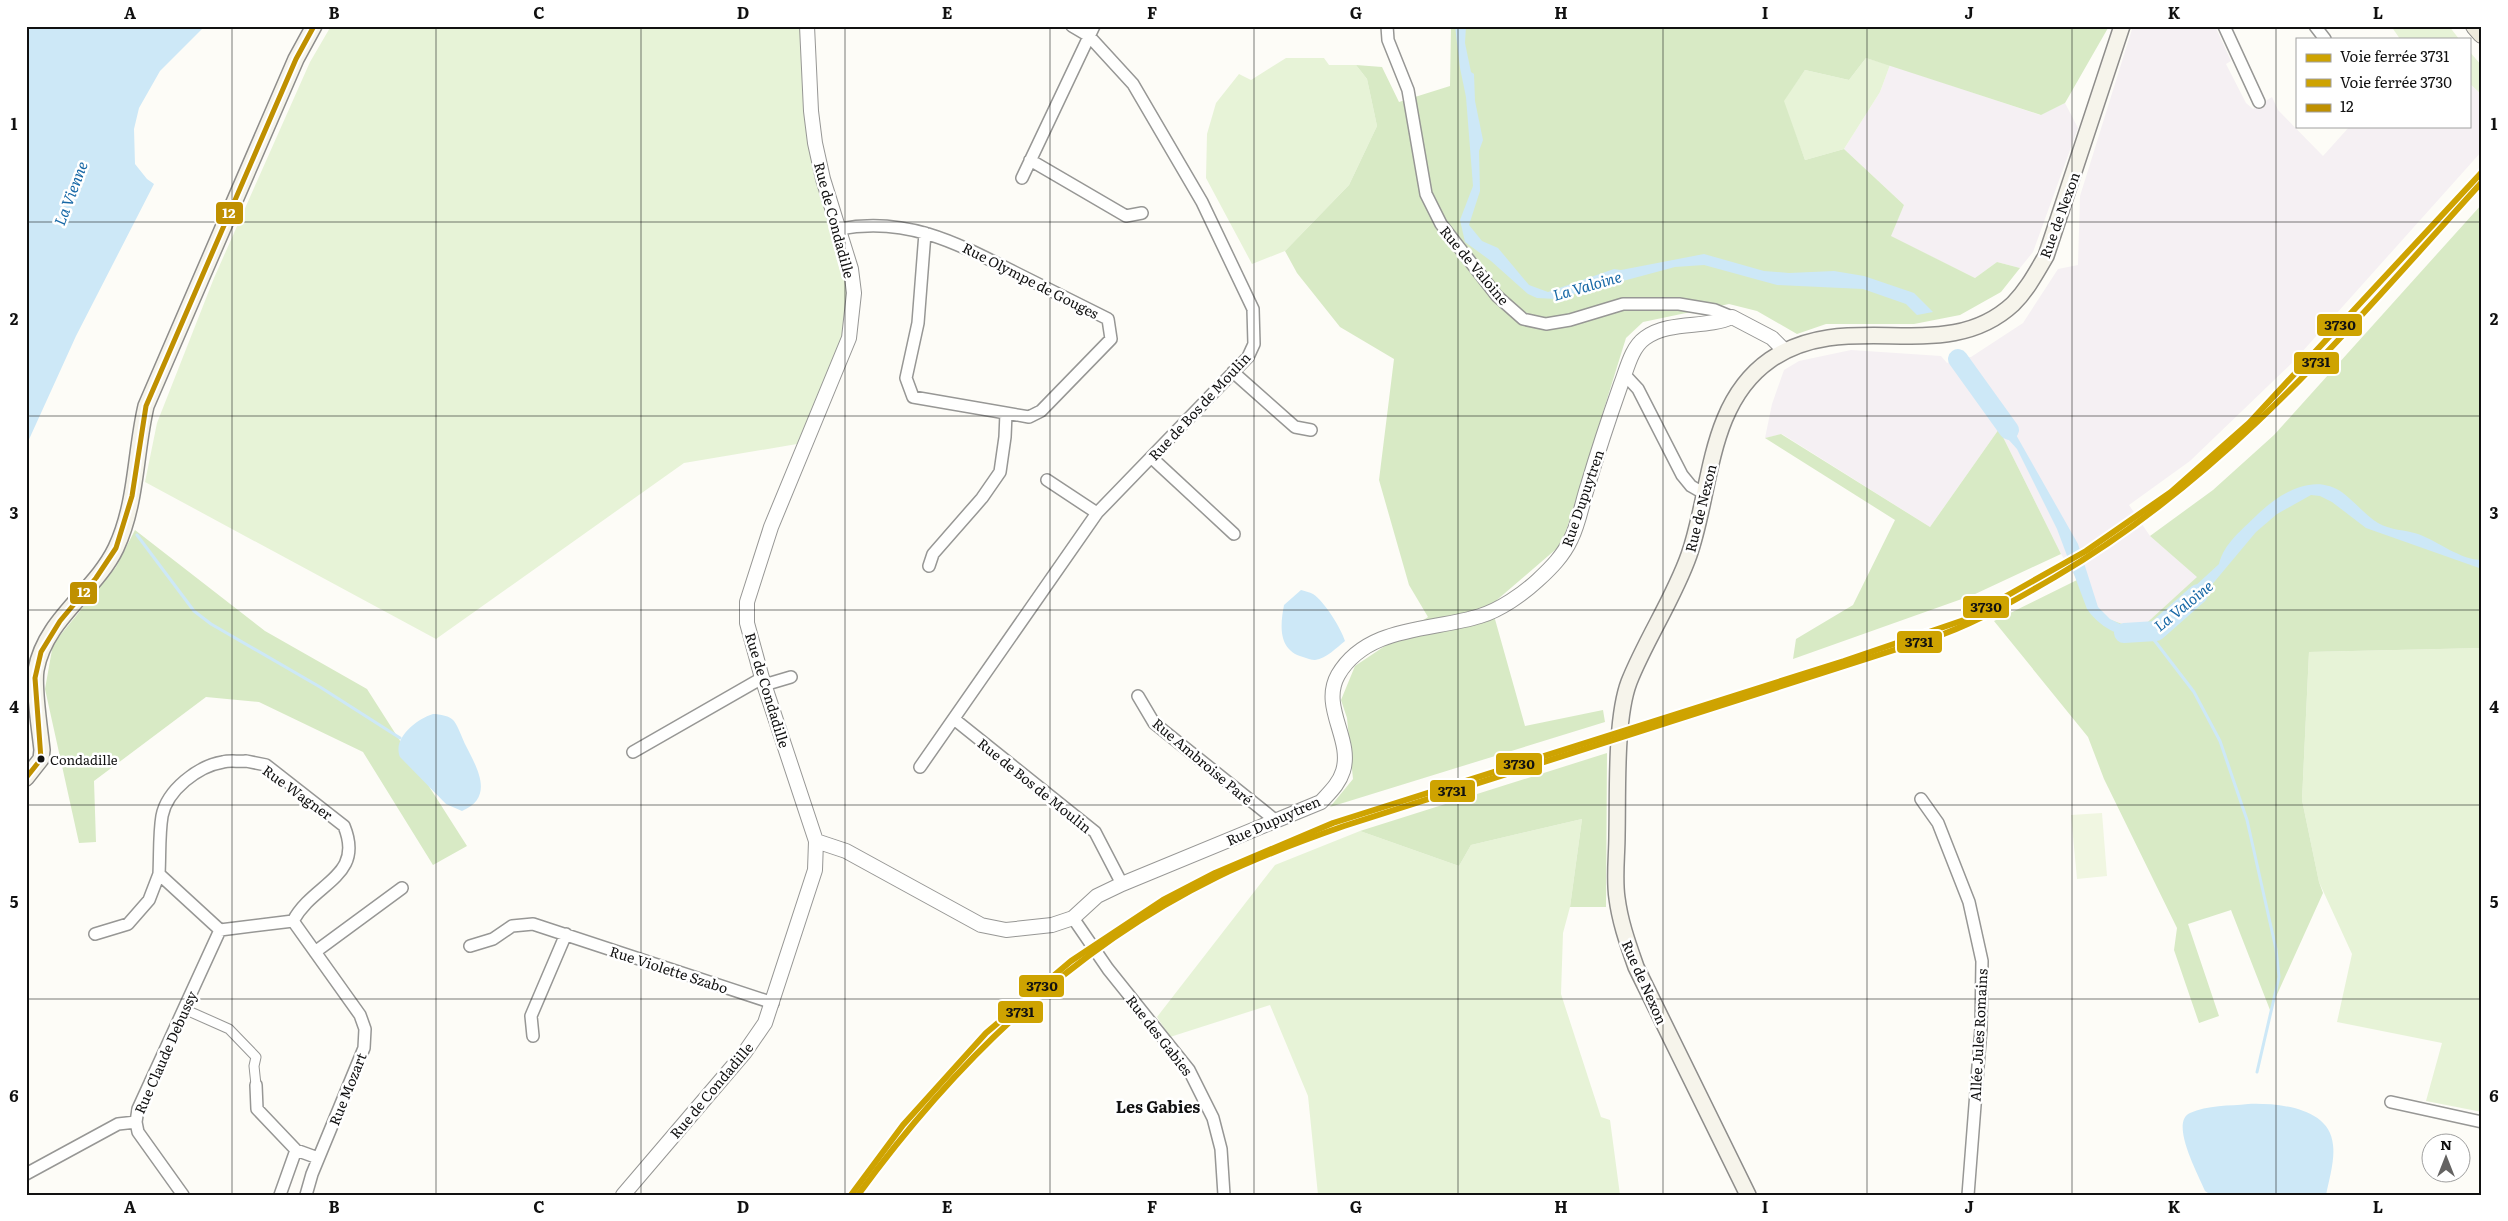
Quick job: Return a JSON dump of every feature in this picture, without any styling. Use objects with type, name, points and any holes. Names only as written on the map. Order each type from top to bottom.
[{"type":"main road","points":[[26,778],[41,759],[42,750],[36,672],[41,652],[54,628],[104,570],[117,547],[133,497],[139,438],[146,406],[296,59],[314,26]]},
{"type":"main road","name":"Rue de Nexon","points":[[1746,1191],[1636,967],[1622,928],[1616,895],[1622,713],[1628,684],[1689,556],[1719,432],[1738,392],[1759,369],[1785,351],[1818,338],[1833,336],[1929,336],[1957,333],[1987,322],[2013,304],[2031,282],[2046,256],[2122,26]]},
{"type":"main road","points":[[2475,26],[2482,34]]},
{"type":"street","name":"Rue de Condadille","points":[[623,1195],[745,1052],[765,1023],[815,870],[816,841],[763,681],[747,623],[747,602],[771,527],[849,338],[854,293],[852,277],[823,178],[815,143],[811,110],[807,26]]},
{"type":"street","name":"Rue de Bos de Moulin","points":[[920,767],[1098,513],[1248,357],[1254,344],[1252,309],[1202,202],[1133,84],[1092,31],[1072,26]]},
{"type":"street","name":"Rue de Valoine","points":[[1387,26],[1388,40],[1408,90],[1426,194],[1441,224],[1497,296],[1523,319],[1546,324],[1570,320],[1623,304],[1679,304],[1714,310],[1732,317],[1772,338],[1785,351]]},
{"type":"street","points":[[2224,26],[2259,102]]},
{"type":"street","points":[[2315,26],[2324,38]]},
{"type":"street","points":[[1022,178],[1092,31]]},
{"type":"street","points":[[1030,160],[1126,216],[1142,213]]},
{"type":"street","name":"Rue Olympe de Gouges","points":[[839,229],[862,224],[913,229],[952,241],[1108,319],[1111,339],[1041,411],[1029,417],[912,397],[906,378],[918,323],[925,233]]},
{"type":"street","name":"Rue Dupuytren","points":[[816,841],[846,851],[981,925],[1006,930],[1031,929],[1073,918],[1097,896],[1122,884],[1321,802],[1336,785],[1344,770],[1344,747],[1334,709],[1332,693],[1338,676],[1354,656],[1378,641],[1401,632],[1488,613],[1501,607],[1536,582],[1561,557],[1571,538],[1605,429],[1635,350],[1644,339],[1657,331],[1718,322],[1732,317]]},
{"type":"street","points":[[1233,372],[1295,427],[1311,430]]},
{"type":"street","points":[[1625,375],[1638,389],[1682,475],[1691,486],[1705,494]]},
{"type":"street","points":[[929,566],[933,554],[982,498],[1000,472],[1006,437],[1006,413]]},
{"type":"street","points":[[1152,458],[1234,534]]},
{"type":"street","points":[[1047,480],[1098,513]]},
{"type":"street","points":[[634,752],[763,681],[791,677]]},
{"type":"street","name":"Rue Ambroise Paré","points":[[1138,696],[1154,723],[1274,820]]},
{"type":"street","name":"Rue de Bos de Moulin","points":[[954,719],[1095,832],[1122,884]]},
{"type":"street","name":"Rue Wagner","points":[[95,934],[128,924],[149,900],[159,874],[162,814],[184,781],[201,770],[223,762],[246,762],[266,765],[344,826],[350,841],[350,856],[343,870],[301,906],[293,921]]},
{"type":"street","name":"Allée Jules Romains","points":[[1920,799],[1938,823],[1969,902],[1982,962],[1981,1028],[1968,1195]]},
{"type":"street","points":[[159,874],[220,930],[293,921]]},
{"type":"street","points":[[315,952],[402,888]]},
{"type":"street","name":"Rue des Gabies","points":[[1073,918],[1108,968],[1189,1070],[1213,1118],[1221,1149],[1224,1195]]},
{"type":"street","name":"Rue Mozart","points":[[293,921],[360,1015],[365,1030],[364,1048],[318,1158],[306,1195]]},
{"type":"street","name":"Rue Violette Szabo","points":[[470,946],[493,940],[512,926],[533,924],[773,1003]]},
{"type":"street","name":"Rue Claude Debussy","points":[[183,1195],[138,1132],[136,1122],[138,1109],[220,930]]},
{"type":"street","points":[[533,1036],[531,1016],[566,934]]},
{"type":"street","points":[[184,1009],[229,1029],[256,1058],[254,1066],[257,1109],[296,1150],[318,1158]]},
{"type":"street","points":[[2391,1102],[2482,1122]]},
{"type":"street","points":[[26,1174],[118,1124],[136,1122]]},
{"type":"street","points":[[280,1195],[296,1150]]},
{"type":"shaded area","points":[[2133,26],[2215,26],[2231,61],[2226,64],[2246,103],[2253,109],[2272,97],[2278,110],[2323,156],[2348,128],[2470,128],[2470,84],[2482,95],[2482,151],[2293,362],[2190,461],[2129,505],[2150,536],[2198,577],[2139,630],[2100,616],[2061,554],[1999,429],[1930,527],[1782,434],[1765,438],[1772,404],[1784,370],[1799,361],[1851,350],[1941,356],[1947,363],[1964,357],[1971,357],[2023,323],[2058,269],[2078,265],[2080,196]]},
{"type":"shaded area","points":[[1890,65],[2040,115],[2065,103],[2078,128],[2033,252],[2020,268],[1997,262],[1975,278],[1890,236],[1904,205],[1844,149],[1880,92]]},
{"type":"green space","points":[[331,26],[800,26],[806,116],[846,273],[849,299],[846,331],[797,444],[684,463],[436,639],[145,482],[157,423],[214,278],[310,62]]},
{"type":"green space","points":[[1451,26],[2101,26],[2108,28],[2065,103],[2041,115],[1866,58],[1849,80],[1805,70],[1784,101],[1805,160],[1844,149],[1904,205],[1891,236],[1975,278],[1997,262],[2020,268],[2001,292],[1960,315],[1914,324],[1826,324],[1797,334],[1757,311],[1729,304],[1643,322],[1626,338],[1562,544],[1491,605],[1525,726],[1603,710],[1605,722],[1330,807],[1353,779],[1347,718],[1341,700],[1355,666],[1428,617],[1409,585],[1379,480],[1394,359],[1340,327],[1297,273],[1285,251],[1349,185],[1377,126],[1367,79],[1356,65],[1382,67],[1399,102],[1450,86]]},
{"type":"green space","points":[[2391,26],[2449,26],[2458,38],[2399,38]]},
{"type":"green space","points":[[2470,52],[2482,66],[2482,95],[2470,84]]},
{"type":"green space","points":[[1286,58],[1324,58],[1329,65],[1356,65],[1367,79],[1377,126],[1349,185],[1285,251],[1252,264],[1206,178],[1207,134],[1216,103],[1239,74],[1251,80]]},
{"type":"green space","points":[[1866,58],[1890,65],[1880,92],[1844,149],[1805,160],[1783,101],[1805,70],[1849,80]]},
{"type":"green space","points":[[2482,204],[2482,648],[2309,652],[2302,800],[2323,893],[2270,1010],[2231,910],[2188,924],[2219,1016],[2199,1023],[2174,950],[2177,928],[2104,779],[2088,737],[1994,621],[2077,580],[2100,616],[2139,630],[2197,577],[2150,536],[2213,490],[2274,435]]},
{"type":"green space","points":[[1999,429],[2061,554],[1973,595],[1793,659],[1796,639],[1853,605],[1895,520],[1765,438],[1781,434],[1930,527]]},
{"type":"green space","points":[[135,530],[265,631],[367,689],[467,846],[433,865],[363,752],[259,702],[206,697],[94,781],[96,842],[79,843],[45,689],[53,644],[116,567]]},
{"type":"green space","points":[[2482,648],[2482,1112],[2426,1101],[2442,1043],[2337,1022],[2352,954],[2319,882],[2302,800],[2309,652]]},
{"type":"green space","points":[[1607,753],[1606,907],[1570,907],[1582,819],[1471,845],[1459,866],[1360,831]]},
{"type":"green space","points":[[2102,813],[2107,876],[2077,879],[2071,815]]},
{"type":"green space","points":[[1582,819],[1570,907],[1563,933],[1561,994],[1601,1117],[1610,1120],[1620,1195],[1318,1195],[1308,1096],[1270,1005],[1170,1037],[1157,1017],[1275,865],[1360,831],[1459,866],[1471,845]]},
{"type":"water","name":"La Vienne","points":[[31,26],[205,26],[160,71],[139,108],[134,129],[135,164],[147,179],[154,184],[76,336],[26,446],[26,38]]},
{"type":"water","points":[[1455,26],[1466,26],[1465,43],[1471,72],[1474,74],[1475,101],[1483,140],[1479,151],[1480,191],[1469,225],[1482,241],[1498,248],[1529,285],[1548,292],[1614,269],[1621,270],[1704,254],[1764,271],[1789,273],[1834,271],[1864,276],[1914,293],[1933,312],[1917,315],[1906,304],[1863,289],[1777,285],[1704,265],[1675,267],[1556,299],[1537,298],[1528,294],[1491,261],[1465,242],[1460,220],[1473,186],[1466,97]]},
{"type":"water","points":[[1998,403],[2078,544],[2098,607],[2110,619],[2128,628],[2145,629],[2155,623],[2219,564],[2225,549],[2258,514],[2276,499],[2298,488],[2309,485],[2321,484],[2332,487],[2343,493],[2378,523],[2392,529],[2418,534],[2457,554],[2482,560],[2482,569],[2366,528],[2332,502],[2320,496],[2311,495],[2277,514],[2256,532],[2210,587],[2145,637],[2120,634],[2098,622],[2087,609],[2057,529],[2017,449],[1999,429],[1991,408]]},
{"type":"water","points":[[1301,590],[1313,594],[1322,602],[1336,622],[1345,641],[1327,655],[1315,660],[1295,654],[1285,643],[1283,636],[1284,605]]},
{"type":"water","points":[[433,714],[445,716],[454,721],[475,763],[481,782],[478,798],[472,805],[462,811],[446,804],[400,757],[398,750],[403,736],[413,725]]},
{"type":"water","points":[[2248,1104],[2273,1105],[2300,1110],[2323,1122],[2330,1132],[2333,1145],[2333,1157],[2326,1195],[2211,1195],[2205,1191],[2187,1150],[2184,1138],[2184,1118],[2190,1113],[2204,1108]]},
{"type":"waterway","name":"La Valoine","points":[[1958,359],[2009,430]]},
{"type":"waterway","points":[[137,535],[194,611],[211,624],[320,687],[400,738]]},
{"type":"waterway","name":"La Valoine","points":[[2124,633],[2156,631],[2198,594]]},
{"type":"waterway","points":[[2148,632],[2194,692],[2220,741],[2247,820],[2276,949],[2279,977],[2257,1072]]},
{"type":"rail line","name":"3730","points":[[851,1195],[903,1125],[986,1033],[1071,961],[1163,900],[1215,873],[1333,823],[1844,661],[1964,620],[2086,551],[2171,492],[2249,423],[2482,172]]},
{"type":"rail line","name":"3731","points":[[858,1195],[895,1146],[934,1100],[975,1055],[1018,1014],[1064,974],[1112,938],[1163,906],[1217,877],[1280,850],[1344,826],[1941,635],[1985,616],[2055,577],[2118,536],[2177,492],[2232,446],[2334,344],[2482,182]]},
{"type":"transit line","name":"12","points":[[26,778],[41,759],[35,678],[41,652],[60,621],[96,578],[116,548],[132,496],[146,406],[296,59],[314,26]]},
{"type":"place","name":"Condadille","points":[[41,759]]},
{"type":"district","name":"Les Gabies","points":[[1158,1106]]}]
